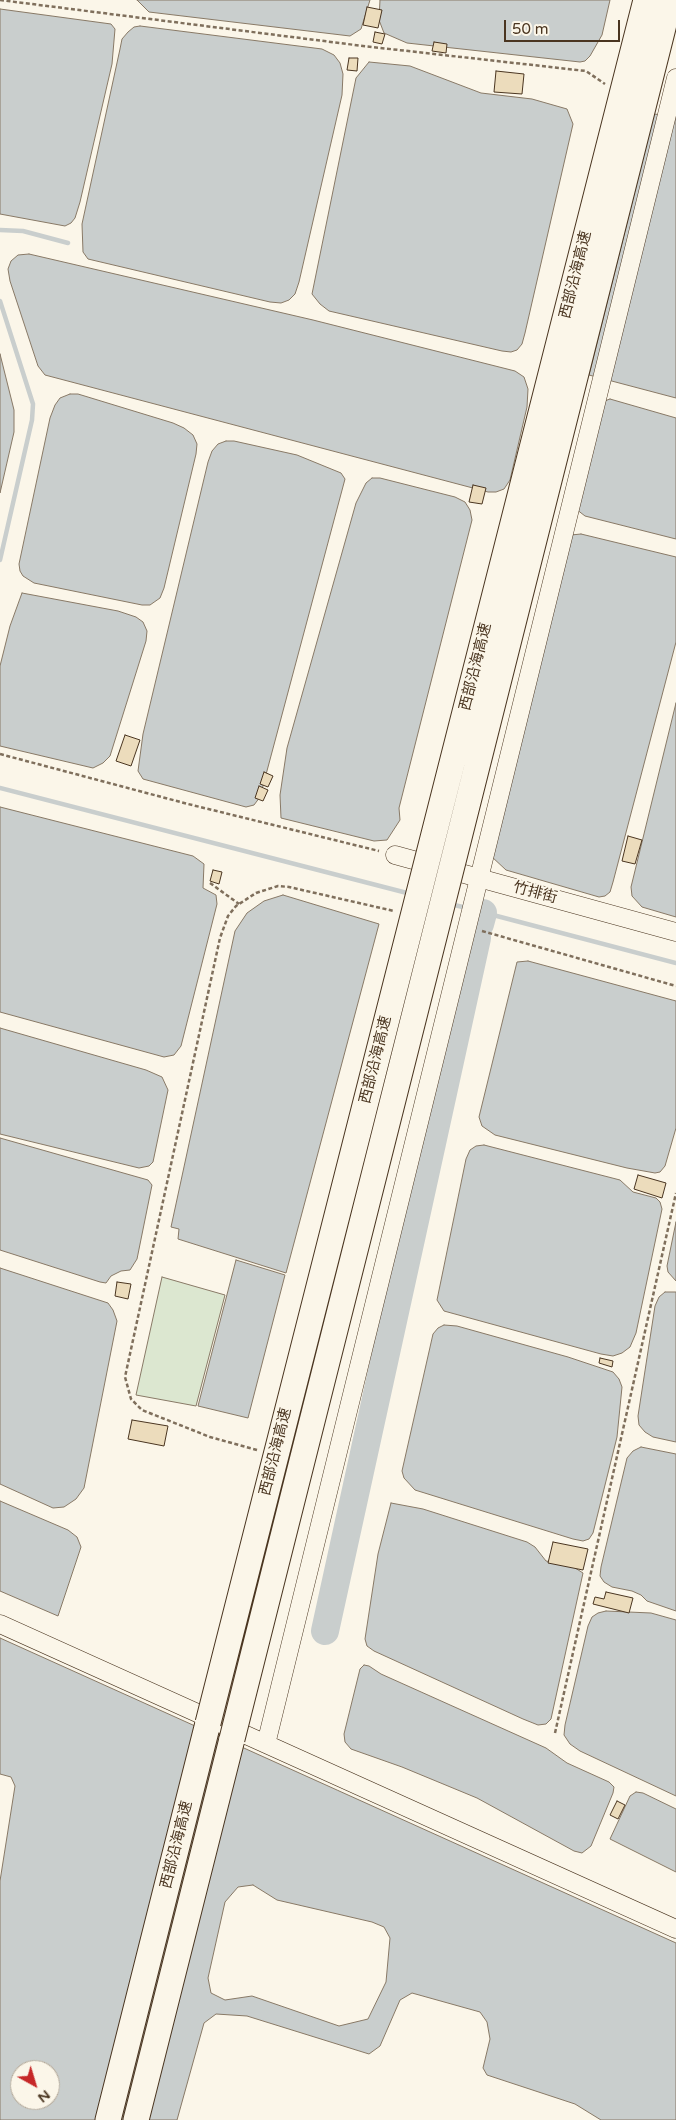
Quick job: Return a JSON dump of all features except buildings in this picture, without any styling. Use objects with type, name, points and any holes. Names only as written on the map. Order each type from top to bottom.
[{"type":"highway","name":"西部沿海高速","points":[[108,2120],[646,0]]},
{"type":"highway","name":"西部沿海高速","points":[[136,2120],[670,0]]},
{"type":"street","points":[[266,1744],[676,78]]},
{"type":"street","name":"竹排街","points":[[395,855],[676,932]]},
{"type":"street","points":[[0,1624],[676,1929]]},
{"type":"path","points":[[0,0],[363,46],[586,71],[608,85]]},
{"type":"path","points":[[0,754],[188,804],[395,855]]},
{"type":"path","points":[[210,883],[239,904]]},
{"type":"path","points":[[258,1450],[210,1437],[142,1410],[131,1399],[125,1377],[220,938],[228,916],[239,904],[256,893],[278,886],[402,912]]},
{"type":"path","points":[[468,927],[676,986]]},
{"type":"path","points":[[555,1732],[676,1192]]},
{"type":"green space","points":[[162,1277],[225,1295],[196,1406],[136,1395]]},
{"type":"shaded area","points":[[137,0],[370,0],[361,29],[350,36],[149,12]]},
{"type":"shaded area","points":[[380,0],[610,0],[602,35],[590,56],[585,61],[580,62],[407,43],[384,33],[379,20]]},
{"type":"shaded area","points":[[0,9],[111,24],[115,29],[112,64],[80,202],[75,218],[65,226],[0,214]]},
{"type":"shaded area","points":[[140,26],[322,49],[334,55],[340,63],[343,74],[342,95],[299,282],[295,294],[289,300],[281,303],[270,302],[88,259],[83,252],[82,224],[122,39],[134,27]]},
{"type":"shaded area","points":[[369,62],[410,66],[481,93],[532,99],[567,109],[573,124],[525,333],[522,344],[517,350],[511,352],[502,351],[329,311],[312,294],[356,78]]},
{"type":"shaded area","points":[[654,114],[676,117],[676,398],[589,375]]},
{"type":"shaded area","points":[[29,254],[313,320],[515,371],[524,377],[528,389],[527,407],[510,480],[504,489],[488,492],[45,375],[38,366],[10,281],[8,269],[11,261],[18,255]]},
{"type":"shaded area","points":[[0,354],[14,410],[14,432],[0,493]]},
{"type":"shaded area","points":[[70,394],[78,394],[173,423],[193,435],[197,444],[164,588],[160,598],[150,605],[34,583],[23,576],[20,571],[19,564],[50,418],[60,398]]},
{"type":"shaded area","points":[[610,399],[676,418],[676,539],[585,516],[576,509],[599,403]]},
{"type":"shaded area","points":[[234,441],[297,455],[341,473],[345,479],[260,797],[254,805],[246,807],[143,779],[138,771],[143,734],[208,462],[212,451],[218,444]]},
{"type":"shaded area","points":[[372,478],[380,478],[455,497],[465,502],[470,510],[472,520],[399,808],[400,820],[387,840],[374,841],[281,818],[280,795],[287,748],[356,503],[366,483]]},
{"type":"shaded area","points":[[581,534],[676,557],[676,642],[610,892],[605,896],[599,897],[506,870],[491,856],[571,535]]},
{"type":"shaded area","points":[[22,593],[118,611],[136,617],[143,622],[147,631],[146,641],[110,756],[103,763],[93,768],[0,746],[0,666],[10,626]]},
{"type":"shaded area","points":[[676,703],[676,917],[642,907],[632,896],[631,887]]},
{"type":"shaded area","points":[[0,807],[193,856],[204,864],[203,888],[216,895],[217,904],[181,1046],[174,1055],[164,1057],[0,1012]]},
{"type":"shaded area","points":[[283,895],[379,924],[286,1273],[178,1239],[179,1229],[171,1227],[235,931],[247,913],[264,901]]},
{"type":"shaded area","points":[[528,961],[676,1001],[676,1128],[665,1166],[660,1172],[655,1173],[627,1168],[495,1135],[482,1126],[479,1117],[517,962]]},
{"type":"shaded area","points":[[0,1028],[146,1070],[162,1077],[168,1090],[153,1162],[149,1166],[139,1168],[0,1134]]},
{"type":"shaded area","points":[[0,1138],[148,1180],[152,1185],[137,1259],[130,1270],[121,1271],[111,1276],[106,1283],[0,1250]]},
{"type":"shaded area","points":[[484,1145],[620,1180],[633,1192],[656,1198],[660,1202],[662,1209],[636,1333],[630,1347],[622,1353],[613,1356],[601,1354],[444,1311],[437,1300],[466,1159],[470,1150],[476,1146]]},
{"type":"shaded area","points":[[676,1222],[676,1281],[668,1272],[667,1266]]},
{"type":"shaded area","points":[[236,1260],[285,1275],[248,1418],[198,1406]]},
{"type":"shaded area","points":[[0,1268],[108,1303],[117,1321],[84,1488],[76,1499],[64,1507],[53,1508],[0,1484]]},
{"type":"shaded area","points":[[665,1292],[676,1292],[676,1442],[653,1437],[645,1432],[639,1425],[638,1416],[655,1306],[659,1297]]},
{"type":"shaded area","points":[[444,1325],[457,1326],[568,1357],[613,1372],[619,1379],[622,1387],[617,1437],[593,1533],[589,1539],[583,1541],[573,1539],[415,1490],[404,1478],[402,1471],[433,1334]]},
{"type":"shaded area","points":[[641,1447],[676,1454],[676,1611],[647,1601],[641,1595],[632,1591],[612,1587],[604,1582],[600,1576],[627,1458],[633,1451]]},
{"type":"shaded area","points":[[0,1501],[68,1530],[77,1537],[81,1547],[58,1616],[0,1591]]},
{"type":"shaded area","points":[[391,1503],[423,1509],[527,1542],[535,1547],[546,1561],[572,1566],[583,1573],[551,1719],[546,1724],[538,1725],[523,1719],[374,1651],[367,1646],[365,1639],[378,1554]]},
{"type":"shaded area","points":[[606,1611],[651,1613],[676,1620],[676,1796],[580,1751],[570,1744],[564,1735],[588,1626],[592,1617]]},
{"type":"shaded area","points":[[0,1638],[676,1943],[676,2120],[601,2120],[575,2104],[487,2075],[483,2068],[490,2039],[487,2022],[480,2012],[412,1993],[400,2000],[380,2046],[369,2054],[247,2016],[216,2014],[204,2023],[177,2120],[0,2120],[0,1881],[15,1786],[11,1777],[0,1774]],"holes":[[[253,1885],[277,1900],[372,1922],[384,1927],[390,1938],[386,1982],[368,2019],[339,2026],[252,1996],[225,2000],[211,1993],[208,1978],[225,1902],[238,1887]]]},
{"type":"shaded area","points":[[364,1665],[546,1748],[567,1763],[609,1782],[614,1787],[613,1793],[591,1846],[582,1853],[574,1851],[477,1798],[402,1767],[351,1749],[345,1742],[344,1734],[360,1669]]},
{"type":"shaded area","points":[[636,1792],[643,1793],[676,1809],[676,1872],[610,1839],[630,1796]]},
{"type":"waterway","points":[[0,230],[23,231],[68,243]]},
{"type":"waterway","points":[[0,301],[33,404],[32,420],[0,560]]},
{"type":"waterway","points":[[0,788],[411,894]]},
{"type":"waterway","points":[[450,904],[467,908]]},
{"type":"waterway","points":[[474,910],[676,963]]},
{"type":"waterway","points":[[480,924],[483,913]]},
{"type":"waterway","points":[[325,1631],[477,938]]}]
